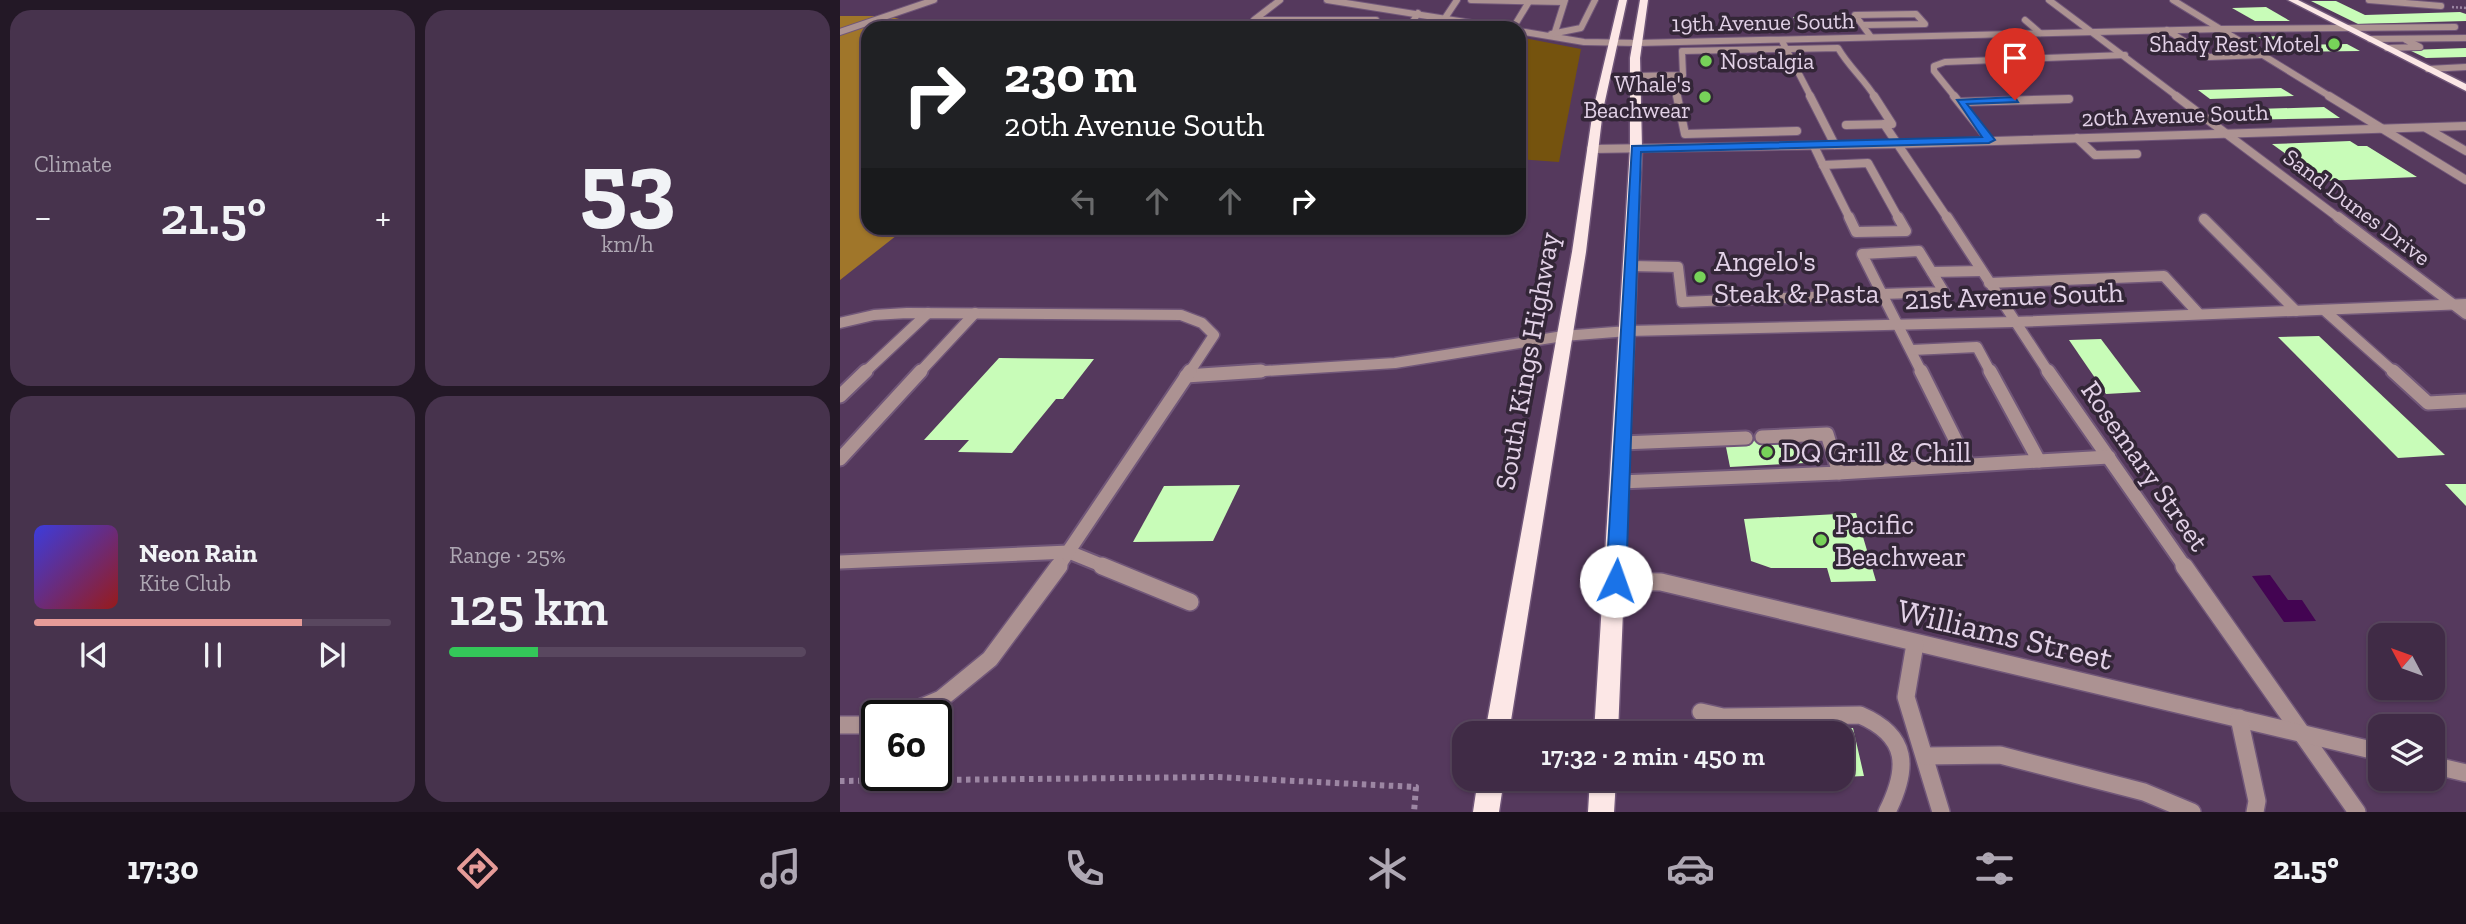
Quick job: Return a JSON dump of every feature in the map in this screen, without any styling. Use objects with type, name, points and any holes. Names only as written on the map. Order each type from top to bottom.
[{"type":"main road","name":"South Kings Highway","points":[[1499,721],[1579,252],[1591,149],[1623,0]]},
{"type":"main road","points":[[1607,721],[1631,266],[1636,149],[1635,76],[1644,0]]},
{"type":"main road","points":[[2292,0],[2466,88]]},
{"type":"main road","points":[[1486,812],[1489,791]]},
{"type":"main road","points":[[1601,812],[1602,791]]},
{"type":"street","points":[[872,21],[934,0]]},
{"type":"street","points":[[1280,0],[1254,20],[1376,20],[1395,10]]},
{"type":"street","points":[[1327,0],[1364,2],[1462,21]]},
{"type":"street","points":[[1445,18],[1457,0]]},
{"type":"street","points":[[1471,0],[1564,1],[1555,32]]},
{"type":"street","points":[[1547,36],[1581,28],[1595,0]]},
{"type":"street","name":"Sand Dunes Drive","points":[[2049,0],[2460,304],[2466,314]]},
{"type":"street","points":[[2173,0],[2466,180]]},
{"type":"street","points":[[2369,0],[2441,6]]},
{"type":"street","points":[[1517,21],[1530,1]]},
{"type":"street","points":[[1413,21],[1418,13]]},
{"type":"street","points":[[1863,25],[1925,24],[1916,13],[1855,15],[1871,37]]},
{"type":"street","points":[[2025,20],[2040,33]]},
{"type":"street","points":[[840,32],[861,25]]},
{"type":"street","name":"19th Avenue South","points":[[1526,32],[1584,42],[1639,43],[2167,30],[2346,27],[2369,30],[2455,27]]},
{"type":"street","points":[[2167,30],[2209,57],[2263,55]]},
{"type":"street","points":[[2387,48],[2420,47],[2403,38]]},
{"type":"street","points":[[2370,39],[2466,38]]},
{"type":"street","points":[[1781,39],[1835,145]]},
{"type":"street","points":[[1713,41],[1716,51]]},
{"type":"street","points":[[1635,76],[1683,75],[1682,51],[1838,48],[1850,69],[1867,84],[1892,124],[1846,125]]},
{"type":"street","points":[[1989,140],[1934,71],[1934,66],[1953,62],[2126,55]]},
{"type":"street","points":[[2428,69],[2466,67]]},
{"type":"street","points":[[1673,76],[1685,134],[1797,131]]},
{"type":"street","points":[[1960,102],[2069,99]]},
{"type":"street","points":[[1635,109],[1679,109]]},
{"type":"street","name":"Rosemary Street","points":[[1884,124],[1900,144],[2012,321],[2357,812]]},
{"type":"street","name":"20th Avenue South","points":[[1591,149],[1900,144],[2226,132],[2466,127]]},
{"type":"street","points":[[2426,128],[2466,151]]},
{"type":"street","points":[[1726,133],[1730,147]]},
{"type":"street","points":[[2077,138],[2095,155],[2137,154]]},
{"type":"street","points":[[1814,146],[1856,232],[1906,230],[1868,163],[1823,164]]},
{"type":"street","points":[[2204,219],[2296,311]]},
{"type":"street","points":[[1631,266],[1678,267],[1682,302],[1882,295],[1944,292],[1919,251],[1862,254],[1882,295],[1899,324],[1968,465]]},
{"type":"street","points":[[1932,272],[1985,277],[2164,276],[2199,314]]},
{"type":"street","name":"21st Avenue South","points":[[1186,376],[1395,363],[1563,336],[1628,331],[2012,321],[2460,304]]},
{"type":"street","points":[[2323,310],[2428,402],[2466,401]]},
{"type":"street","points":[[840,396],[928,313]]},
{"type":"street","points":[[840,323],[874,315],[928,313],[1181,315],[1202,323],[1214,335],[1069,552],[990,659],[939,700]]},
{"type":"street","points":[[840,459],[975,313]]},
{"type":"street","points":[[1912,350],[1977,347],[2039,461]]},
{"type":"street","points":[[1762,437],[1827,434],[1839,473]]},
{"type":"street","points":[[1622,443],[1746,438]]},
{"type":"street","points":[[1620,482],[1839,473],[2109,457]]},
{"type":"street","points":[[840,562],[1069,552],[1190,603]]},
{"type":"street","name":"Williams Street","points":[[1616,581],[1661,582],[2368,749]]},
{"type":"street","points":[[1915,644],[1906,697],[1941,812]]},
{"type":"street","points":[[1702,712],[1723,717],[1860,715],[1880,721],[1899,742],[1903,764],[1897,796],[1887,812]]},
{"type":"street","points":[[2239,718],[2257,801],[2255,812]]},
{"type":"street","points":[[840,725],[861,725]]},
{"type":"street","points":[[1925,756],[2000,755],[2144,792],[2192,812]]},
{"type":"street","points":[[2445,768],[2466,774]]},
{"type":"path","points":[[840,781],[1216,777],[1416,787],[1414,812]]},
{"type":"shaded area","points":[[840,16],[887,16],[907,21],[861,21],[861,235],[897,235],[840,280]]},
{"type":"shaded area","points":[[1526,38],[1581,49],[1559,162],[1526,160]]},
{"type":"shaded area","points":[[2270,575],[2288,600],[2302,600],[2316,621],[2284,622],[2252,576]]},
{"type":"building","points":[[2311,1],[2336,1],[2365,15],[2460,12],[2466,14],[2466,21],[2358,24]]},
{"type":"building","points":[[2266,7],[2290,21],[2255,21],[2232,8]]},
{"type":"building","points":[[1833,16],[1840,27],[1799,28],[1793,17]]},
{"type":"building","name":"Shady Rest Motel","points":[[2279,36],[2292,45],[2347,44],[2360,51],[2283,52],[2258,37]]},
{"type":"building","points":[[2466,48],[2466,57],[2426,58],[2409,50]]},
{"type":"building","points":[[2281,88],[2294,96],[2210,99],[2198,90]]},
{"type":"building","points":[[2324,107],[2340,118],[2238,120],[2224,110]]},
{"type":"building","points":[[2350,141],[2358,146],[2367,146],[2417,177],[2323,181],[2272,144]]},
{"type":"building","points":[[2319,336],[2445,455],[2398,458],[2278,337]]},
{"type":"building","points":[[2101,339],[2141,392],[2106,394],[2069,340]]},
{"type":"building","points":[[999,358],[1094,359],[1063,399],[1056,399],[1012,453],[958,452],[969,440],[924,440]]},
{"type":"building","points":[[1798,438],[1805,463],[1730,467],[1725,442]]},
{"type":"building","points":[[2445,484],[2466,484],[2466,506]]},
{"type":"building","points":[[1240,485],[1213,541],[1133,542],[1164,486]]},
{"type":"building","points":[[1856,513],[1876,581],[1831,582],[1827,568],[1771,568],[1751,561],[1744,519]]},
{"type":"building","points":[[1854,732],[1864,776],[1854,776]]},
{"type":"place","name":"Shady Rest Motel","points":[[2334,44]]},
{"type":"place","name":"Nostalgia","points":[[1706,61]]},
{"type":"place","name":"Whale's Beachwear","points":[[1705,97]]},
{"type":"place","name":"Angelo's Steak & Pasta","points":[[1700,277]]},
{"type":"place","name":"DQ Grill & Chill","points":[[1767,452]]},
{"type":"place","name":"Pacific Beachwear","points":[[1821,540]]},
{"type":"route","points":[[1616,581],[1636,149],[1989,140],[1960,102],[2015,100]]}]
